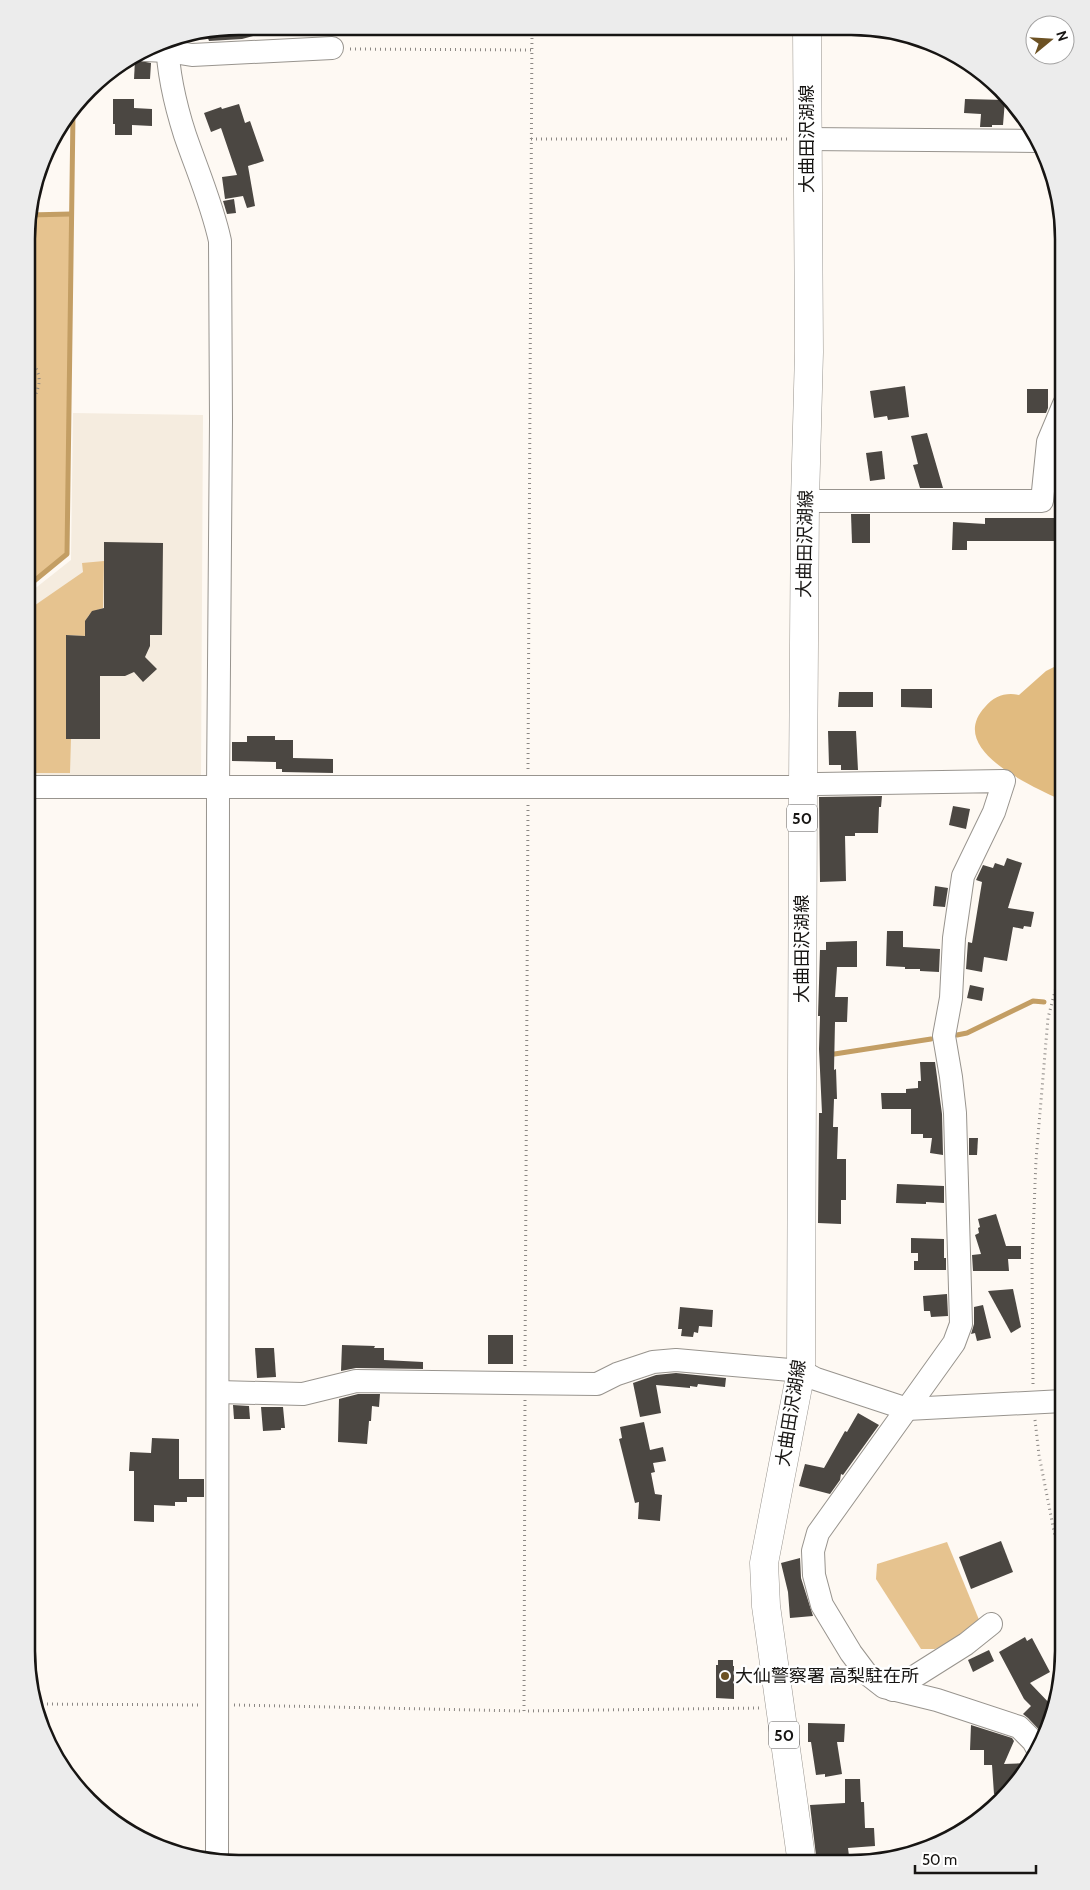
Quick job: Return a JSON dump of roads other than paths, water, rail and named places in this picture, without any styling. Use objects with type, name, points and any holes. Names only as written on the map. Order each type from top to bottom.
[{"type":"main road","name":"大曲田沢湖線","points":[[801,1855],[766,1606],[764,1562],[800,1371],[802,787],[805,501],[809,352],[806,139],[807,35]]},
{"type":"street","points":[[167,49],[192,55],[332,48]]},
{"type":"street","points":[[161,51],[184,134],[215,219],[220,241],[217,1854]]},
{"type":"street","points":[[806,139],[1030,141]]},
{"type":"street","points":[[805,501],[1042,501],[1048,442],[1055,425]]},
{"type":"street","points":[[35,787],[802,787],[818,784],[1004,782],[994,812],[963,876],[954,938],[951,998],[944,1036],[955,1113],[961,1324],[954,1344],[818,1533],[812,1551],[814,1575],[822,1605],[851,1653],[866,1672],[884,1688],[937,1700],[1019,1726],[1034,1742]]},
{"type":"street","points":[[218,1392],[303,1394],[356,1381],[597,1384],[617,1374],[653,1362],[676,1360],[800,1371],[816,1379],[907,1409],[1046,1401]]},
{"type":"street","points":[[893,1690],[966,1644],[991,1624]]},
{"type":"waterway","points":[[35,580],[67,554],[73,121]]},
{"type":"waterway","points":[[37,215],[71,214]]},
{"type":"waterway","points":[[957,1035],[967,1033],[1033,1001],[1044,1002]]},
{"type":"waterway","points":[[828,1055],[931,1039]]},
{"type":"place","name":"大仙警察署 高梨駐在所","points":[[725,1676]]}]
